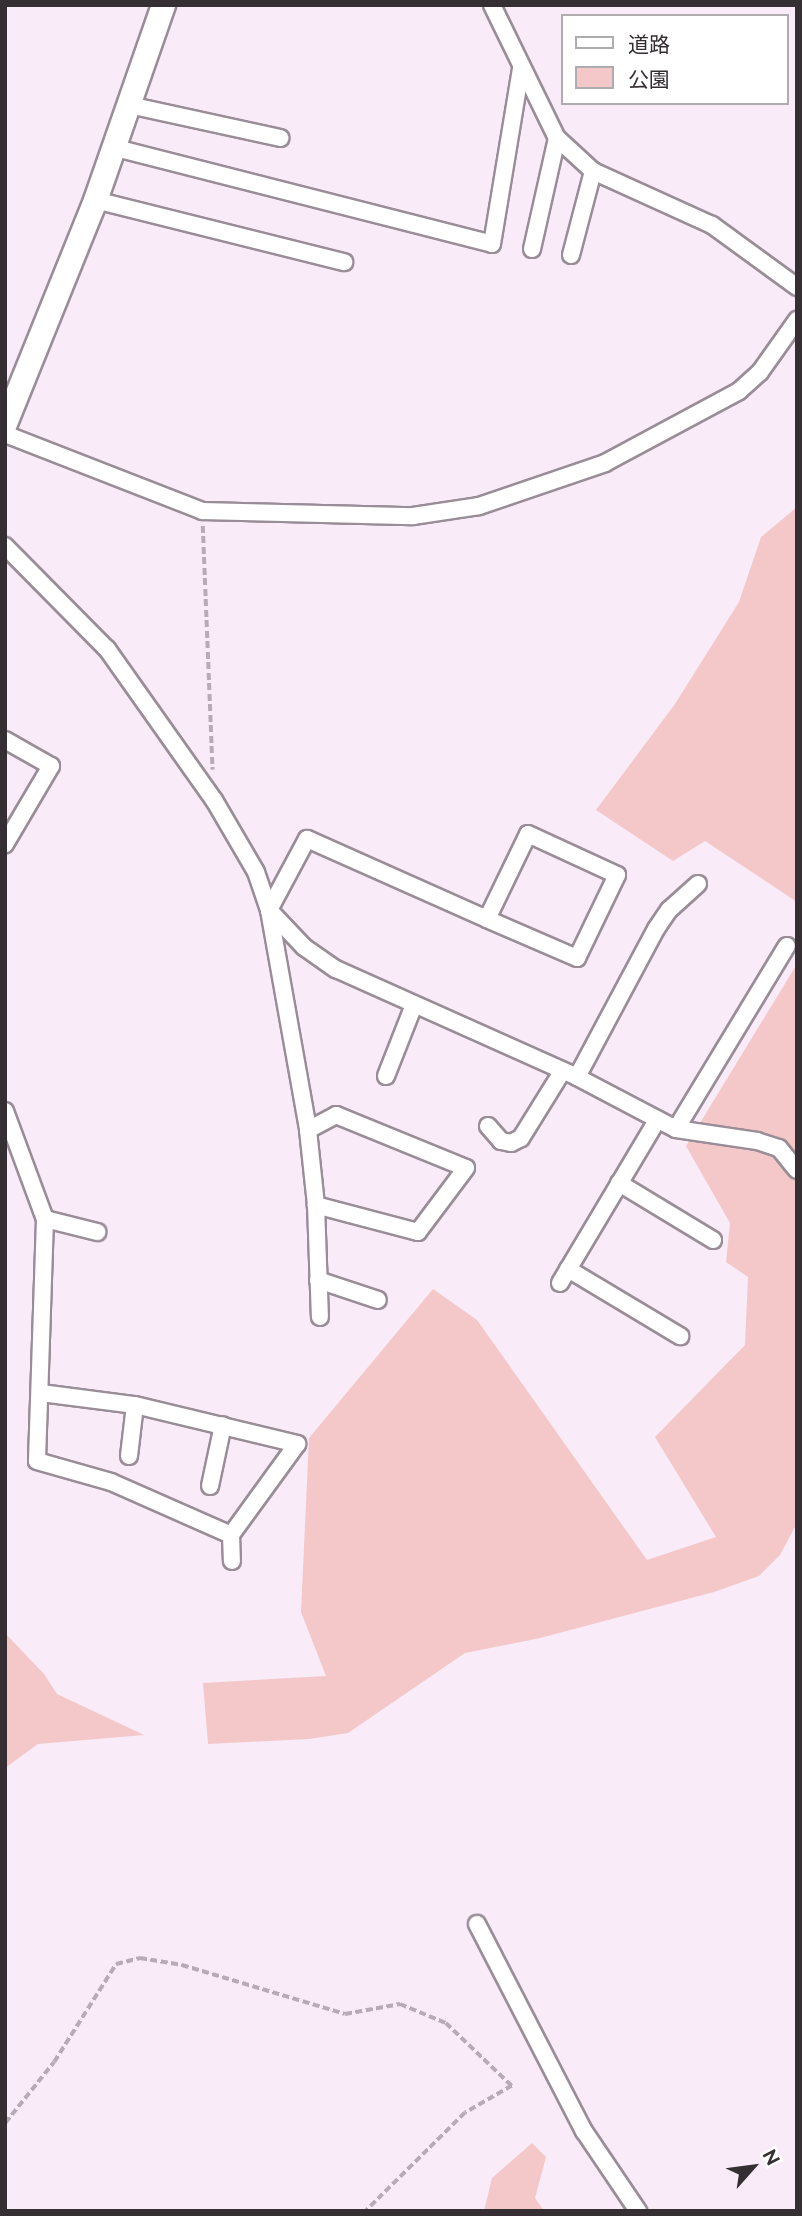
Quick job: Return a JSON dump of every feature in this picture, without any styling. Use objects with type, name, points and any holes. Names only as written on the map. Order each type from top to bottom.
[{"type":"street","points":[[5,423],[95,200],[163,5]]},
{"type":"street","points":[[492,5],[557,138],[593,172],[712,225],[797,287]]},
{"type":"street","points":[[112,147],[492,244],[522,68]]},
{"type":"street","points":[[129,105],[280,138]]},
{"type":"street","points":[[532,249],[557,138]]},
{"type":"street","points":[[571,255],[593,172]]},
{"type":"street","points":[[95,200],[344,262]]},
{"type":"street","points":[[5,434],[202,511],[413,516],[479,506],[605,463],[739,391],[760,372],[797,320]]},
{"type":"street","points":[[5,546],[107,649],[214,800],[256,872],[269,910],[308,1130],[316,1205],[320,1317]]},
{"type":"street","points":[[5,740],[51,766],[5,844]]},
{"type":"street","points":[[269,910],[307,839],[486,919],[577,958],[617,875],[528,834],[486,919]]},
{"type":"street","points":[[488,1126],[501,1141],[511,1143],[521,1139],[569,1074],[669,910],[698,884]]},
{"type":"street","points":[[269,910],[304,947],[336,969],[569,1074],[676,1129],[757,1141],[779,1148],[797,1170]]},
{"type":"street","points":[[676,1129],[787,946]]},
{"type":"street","points":[[386,1076],[414,1005]]},
{"type":"street","points":[[5,1111],[45,1219],[37,1461],[111,1482],[231,1535]]},
{"type":"street","points":[[308,1130],[336,1115],[466,1168],[418,1232],[316,1205]]},
{"type":"street","points":[[657,1120],[564,1276],[680,1336]]},
{"type":"street","points":[[619,1183],[713,1240]]},
{"type":"street","points":[[45,1219],[97,1232]]},
{"type":"street","points":[[318,1280],[377,1300]]},
{"type":"street","points":[[41,1393],[135,1405],[223,1424],[297,1444],[231,1535],[232,1561]]},
{"type":"street","points":[[129,1456],[135,1405]]},
{"type":"street","points":[[210,1486],[223,1424]]},
{"type":"street","points":[[477,1924],[583,2131],[638,2211]]},
{"type":"path","points":[[202,511],[211,670],[214,800]]},
{"type":"path","points":[[5,2123],[54,2062],[116,1964],[139,1958],[182,1965],[345,2014],[400,2004],[446,2023],[512,2086],[465,2113],[366,2211]]},
{"type":"green space","points":[[797,507],[797,902],[705,841],[673,861],[596,810],[675,704],[739,602],[761,537]]},
{"type":"green space","points":[[797,964],[797,1523],[780,1555],[759,1576],[714,1592],[540,1638],[465,1653],[348,1733],[309,1739],[208,1744],[203,1683],[326,1676],[301,1612],[309,1438],[433,1289],[477,1320],[647,1560],[716,1537],[655,1437],[745,1345],[748,1277],[726,1262],[730,1223],[686,1146]]},
{"type":"green space","points":[[5,1633],[44,1674],[57,1694],[144,1735],[38,1744],[5,1768]]},
{"type":"green space","points":[[532,2143],[546,2157],[535,2198],[544,2211],[484,2211],[492,2178]]}]
